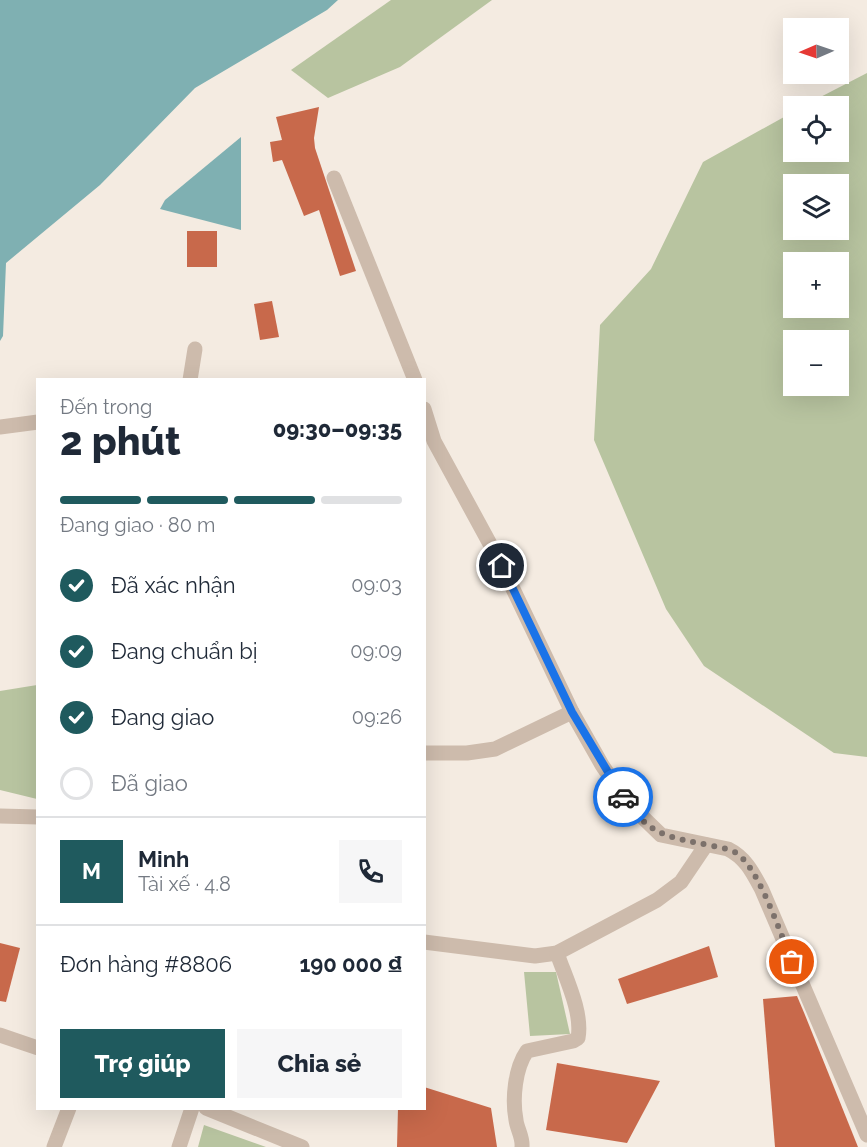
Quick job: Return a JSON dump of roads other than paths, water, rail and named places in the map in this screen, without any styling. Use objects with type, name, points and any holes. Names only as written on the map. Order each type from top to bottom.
[{"type":"street","points":[[334,178],[352,229],[414,378]]},
{"type":"street","points":[[190,378],[195,349]]},
{"type":"street","points":[[0,427],[36,422]]},
{"type":"street","points":[[426,422],[429,441],[502,566],[572,712],[602,765],[627,802],[646,823],[667,837],[738,854],[748,864],[762,890],[867,1135]]},
{"type":"street","points":[[426,753],[467,753],[495,749],[572,712]]},
{"type":"street","points":[[0,816],[36,817]]},
{"type":"street","points":[[426,942],[535,956],[557,953],[657,900],[681,882],[706,845]]},
{"type":"street","points":[[522,1147],[515,1111],[517,1075],[522,1058],[527,1051],[578,1038],[577,1016],[557,953]]},
{"type":"street","points":[[0,1035],[36,1047]]},
{"type":"street","points":[[54,1147],[68,1110]]},
{"type":"street","points":[[179,1147],[191,1110]]},
{"type":"street","points":[[211,1110],[302,1147]]},
{"type":"water","points":[[0,0],[338,0],[327,10],[195,88],[100,185],[6,263],[3,336],[0,341]]},
{"type":"water","points":[[241,137],[241,230],[160,209],[165,200]]}]
